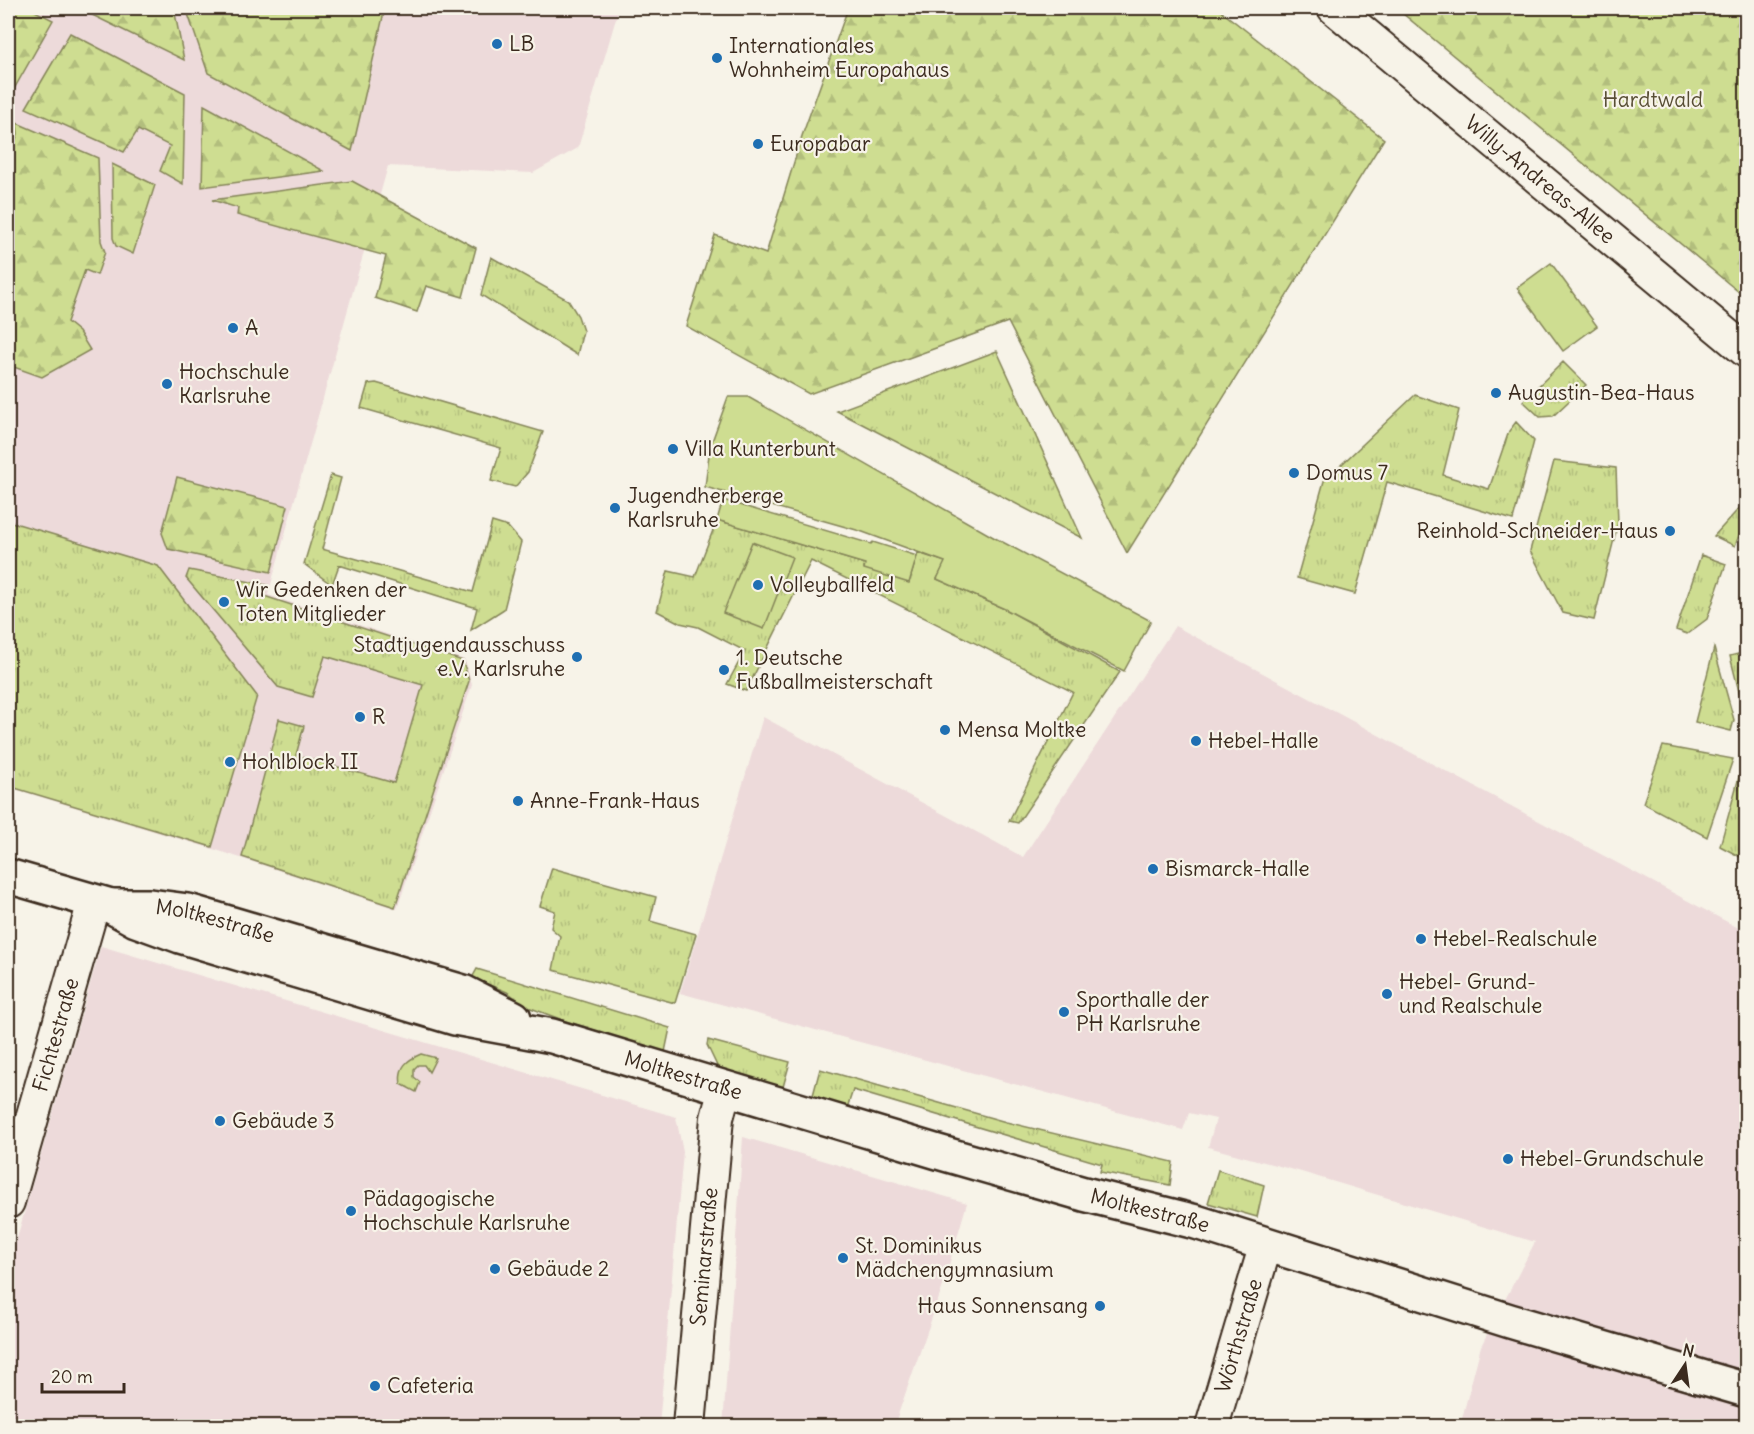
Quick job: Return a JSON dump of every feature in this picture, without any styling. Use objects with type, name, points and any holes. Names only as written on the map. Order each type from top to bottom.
[{"type":"main road","name":"Moltkestraße","points":[[8,876],[102,904],[150,906],[188,911],[219,920],[463,993],[552,1036],[721,1103],[1196,1222],[1456,1304],[1746,1390]]},
{"type":"street","name":"Willy-Andreas-Allee","points":[[1334,8],[1746,351]]},
{"type":"street","name":"Fichtestraße","points":[[8,1202],[102,904]]},
{"type":"street","name":"Seminarstraße","points":[[689,1426],[721,1103]]},
{"type":"street","name":"Wörthstraße","points":[[1212,1426],[1266,1244]]},
{"type":"shaded area","name":"Hochschule Karlsruhe","points":[[8,8],[619,8],[578,148],[533,173],[388,166],[268,595],[465,660],[472,685],[397,909],[213,849],[8,787]]},
{"type":"shaded area","points":[[1175,626],[1746,932],[1746,1426],[1460,1426],[1481,1346],[1535,1242],[1298,1171],[1208,1147],[1216,1119],[1189,1113],[1183,1130],[680,993],[763,717],[1023,857]]},
{"type":"shaded area","name":"Pädagogische Hochschule Karlsruhe","points":[[101,946],[676,1117],[683,1152],[659,1426],[8,1426],[8,1269]]},
{"type":"shaded area","name":"St. Dominikus Mädchengymnasium","points":[[743,1137],[967,1203],[942,1289],[894,1426],[723,1426]]},
{"type":"green space","points":[[8,8],[29,8],[53,20],[10,96],[8,95]]},
{"type":"green space","points":[[78,8],[174,8],[184,60]]},
{"type":"green space","points":[[186,8],[385,8],[352,151],[208,73]]},
{"type":"green space","points":[[848,8],[1217,8],[1384,139],[1127,553],[1008,322],[809,394],[686,326],[715,235],[766,254],[802,136]]},
{"type":"green space","name":"Hardtwald","points":[[1396,8],[1746,8],[1746,298]]},
{"type":"green space","points":[[70,33],[185,93],[183,184],[160,171],[170,146],[138,130],[124,152],[26,108]]},
{"type":"green space","points":[[204,105],[324,171],[202,187]]},
{"type":"green space","points":[[17,123],[98,158],[101,241],[105,252],[97,275],[85,270],[67,322],[79,332],[90,350],[42,377],[8,365],[8,158],[18,134]]},
{"type":"green space","points":[[112,164],[155,185],[133,254],[116,246],[113,238]]},
{"type":"green space","points":[[352,181],[476,248],[463,297],[426,286],[417,312],[375,298],[386,256],[237,215],[238,208],[212,200]]},
{"type":"green space","points":[[491,257],[568,300],[578,316],[583,331],[577,355],[481,295]]},
{"type":"green space","points":[[1551,263],[1597,326],[1563,351],[1517,288]]},
{"type":"green space","points":[[997,351],[1082,538],[837,411]]},
{"type":"green space","points":[[1563,362],[1586,385],[1553,416],[1540,417],[1523,401]]},
{"type":"green space","points":[[376,383],[543,432],[528,472],[515,487],[491,481],[501,448],[361,408],[368,384]]},
{"type":"green space","points":[[1415,395],[1459,410],[1443,475],[1489,489],[1509,431],[1516,422],[1534,441],[1513,520],[1387,482],[1355,594],[1297,578],[1324,481]]},
{"type":"green space","points":[[728,397],[748,397],[995,538],[1151,621],[1124,671],[1007,610],[937,579],[945,562],[860,531],[705,487],[710,447]]},
{"type":"green space","points":[[1554,461],[1616,468],[1618,523],[1594,620],[1563,613],[1530,551]]},
{"type":"green space","points":[[331,475],[341,478],[322,549],[473,592],[492,522],[508,527],[521,542],[504,609],[471,630],[477,608],[339,565],[332,585],[304,564]]},
{"type":"green space","points":[[177,477],[288,506],[271,572],[168,549],[162,533]]},
{"type":"green space","points":[[723,500],[917,556],[909,583],[864,569],[865,564],[717,520]]},
{"type":"green space","points":[[1744,503],[1746,504],[1746,517],[1735,546],[1714,536]]},
{"type":"green space","points":[[717,520],[865,564],[864,568],[909,582],[918,553],[946,562],[937,579],[1007,610],[1120,672],[1018,823],[1009,821],[1073,692],[811,561],[746,691],[727,684],[745,651],[698,627],[680,623],[657,611],[668,571],[695,577]]},
{"type":"green space","points":[[8,521],[158,566],[257,696],[212,847],[8,786]]},
{"type":"green space","name":"Volleyballfeld","points":[[752,542],[792,557],[764,629],[723,613]]},
{"type":"green space","points":[[1701,555],[1726,564],[1707,619],[1687,634],[1676,630]]},
{"type":"green space","points":[[189,570],[267,585],[264,596],[463,661],[469,681],[395,907],[242,857],[279,719],[304,726],[296,755],[394,783],[423,685],[325,656],[312,697],[278,687],[186,578]]},
{"type":"green space","points":[[1714,648],[1734,720],[1731,731],[1695,722]]},
{"type":"green space","points":[[1746,652],[1746,719],[1730,656]]},
{"type":"green space","points":[[1663,746],[1733,759],[1707,837],[1643,803]]},
{"type":"green space","points":[[1745,755],[1746,800],[1740,827],[1746,829],[1746,860],[1720,846]]},
{"type":"green space","points":[[552,868],[656,897],[650,921],[696,934],[675,1003],[553,970],[560,936],[551,928],[555,911],[540,906]]},
{"type":"green space","points":[[477,969],[670,1028],[665,1052],[528,1007],[507,992],[472,978]]},
{"type":"green space","points":[[708,1040],[790,1062],[783,1087],[719,1070],[707,1045]]},
{"type":"green space","points":[[421,1054],[436,1058],[429,1072],[424,1065],[418,1065],[414,1069],[414,1077],[420,1082],[416,1092],[401,1084],[400,1078],[405,1065]]},
{"type":"green space","points":[[820,1069],[1006,1122],[1173,1162],[1170,1185],[1100,1172],[1102,1164],[853,1090],[847,1108],[812,1099]]},
{"type":"green space","points":[[1218,1170],[1264,1185],[1257,1217],[1208,1203]]},
{"type":"place","name":"LB","points":[[497,44]]},
{"type":"place","name":"Internationales Wohnheim Europahaus","points":[[717,58]]},
{"type":"place","name":"Europabar","points":[[758,144]]},
{"type":"place","name":"A","points":[[233,328]]},
{"type":"place","name":"Hochschule Karlsruhe","points":[[167,384]]},
{"type":"place","name":"Augustin-Bea-Haus","points":[[1496,393]]},
{"type":"place","name":"Villa Kunterbunt","points":[[673,449]]},
{"type":"place","name":"Domus 7","points":[[1294,473]]},
{"type":"place","name":"Jugendherberge Karlsruhe","points":[[615,508]]},
{"type":"place","name":"Reinhold-Schneider-Haus","points":[[1670,531]]},
{"type":"place","name":"Volleyballfeld","points":[[758,585]]},
{"type":"place","name":"Wir Gedenken der Toten Mitglieder","points":[[224,602]]},
{"type":"place","name":"Stadtjugendausschuss e.V. Karlsruhe","points":[[577,657]]},
{"type":"place","name":"1. Deutsche Fußballmeisterschaft","points":[[724,670]]},
{"type":"place","name":"R","points":[[360,717]]},
{"type":"place","name":"Mensa Moltke","points":[[945,730]]},
{"type":"place","name":"Hebel-Halle","points":[[1196,741]]},
{"type":"place","name":"Hohlblock II","points":[[230,762]]},
{"type":"place","name":"Anne-Frank-Haus","points":[[518,801]]},
{"type":"place","name":"Bismarck-Halle","points":[[1153,869]]},
{"type":"place","name":"Hebel-Realschule","points":[[1421,939]]},
{"type":"place","name":"Hebel- Grund- und Realschule","points":[[1387,994]]},
{"type":"place","name":"Sporthalle der PH Karlsruhe","points":[[1064,1012]]},
{"type":"place","name":"Gebäude 3","points":[[220,1121]]},
{"type":"place","name":"Hebel-Grundschule","points":[[1508,1159]]},
{"type":"place","name":"Pädagogische Hochschule Karlsruhe","points":[[351,1211]]},
{"type":"place","name":"St. Dominikus Mädchengymnasium","points":[[843,1258]]},
{"type":"place","name":"Gebäude 2","points":[[495,1269]]},
{"type":"place","name":"Haus Sonnensang","points":[[1100,1306]]},
{"type":"place","name":"Cafeteria","points":[[375,1386]]}]
